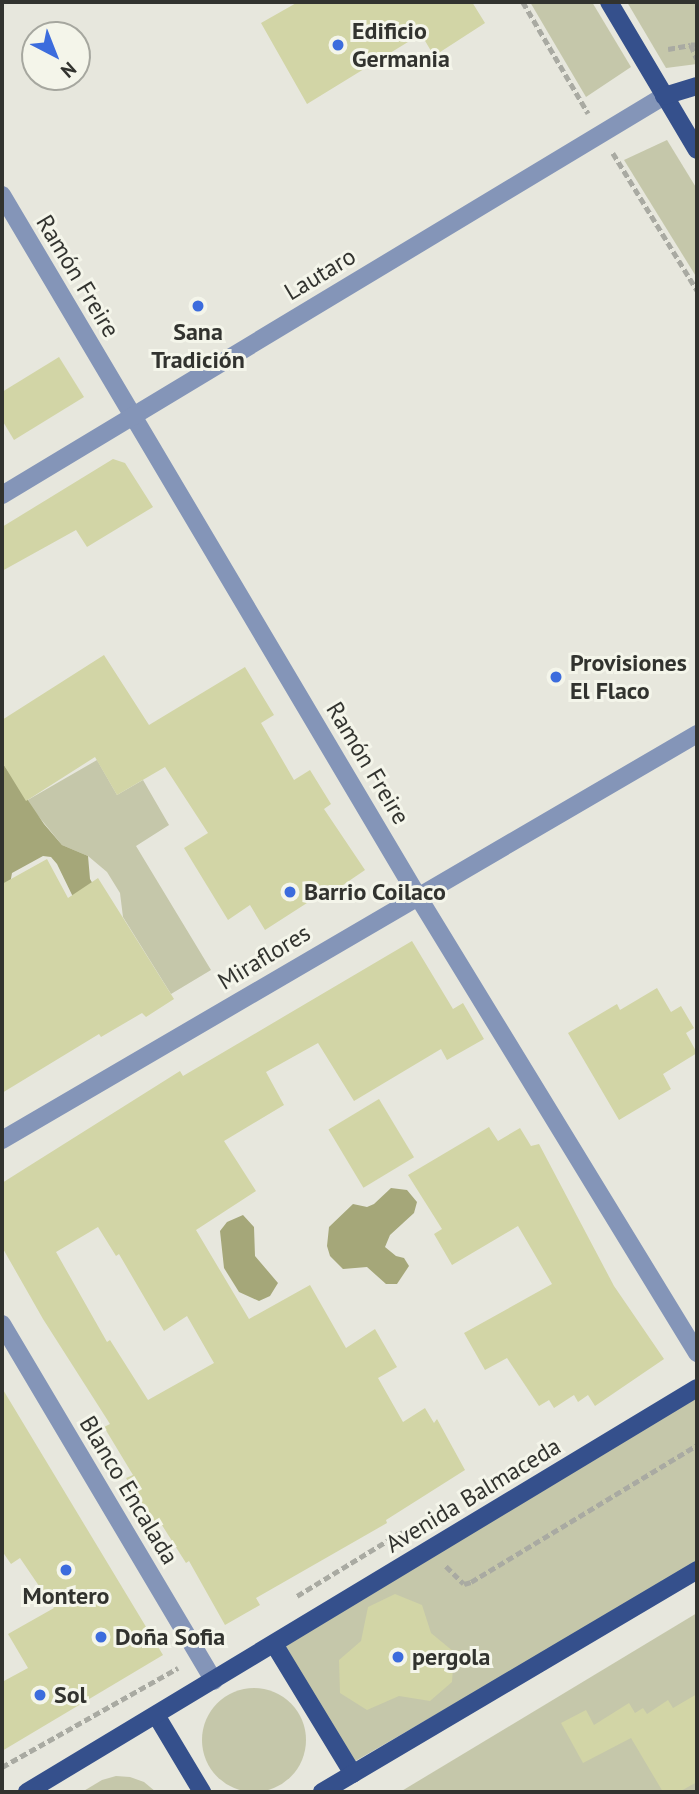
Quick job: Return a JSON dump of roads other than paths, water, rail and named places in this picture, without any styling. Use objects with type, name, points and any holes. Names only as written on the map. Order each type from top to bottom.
[{"type":"main road","points":[[609,2],[697,150]]},
{"type":"main road","points":[[664,96],[697,86]]},
{"type":"main road","name":"Avenida Balmaceda","points":[[27,1792],[697,1388]]},
{"type":"main road","points":[[321,1792],[697,1570]]},
{"type":"main road","points":[[275,1644],[353,1774]]},
{"type":"main road","points":[[156,1714],[202,1792]]},
{"type":"street","name":"Lautaro","points":[[2,495],[664,96]]},
{"type":"street","name":"Ramón Freire","points":[[2,195],[417,895],[697,1353]]},
{"type":"street","name":"Miraflores","points":[[2,1140],[417,895],[697,734]]},
{"type":"street","name":"Blanco Encalada","points":[[2,1324],[214,1681]]},
{"type":"place","name":"Edificio Germania","points":[[338,45]]},
{"type":"place","name":"Sana Tradición","points":[[198,306]]},
{"type":"place","name":"Provisiones El Flaco","points":[[556,677]]},
{"type":"place","name":"Barrio Coilaco","points":[[290,892]]},
{"type":"place","name":"Montero","points":[[66,1570]]},
{"type":"place","name":"Doña Sofia","points":[[101,1637]]},
{"type":"place","name":"pergola","points":[[398,1657]]},
{"type":"place","name":"Sol","points":[[40,1695]]}]
